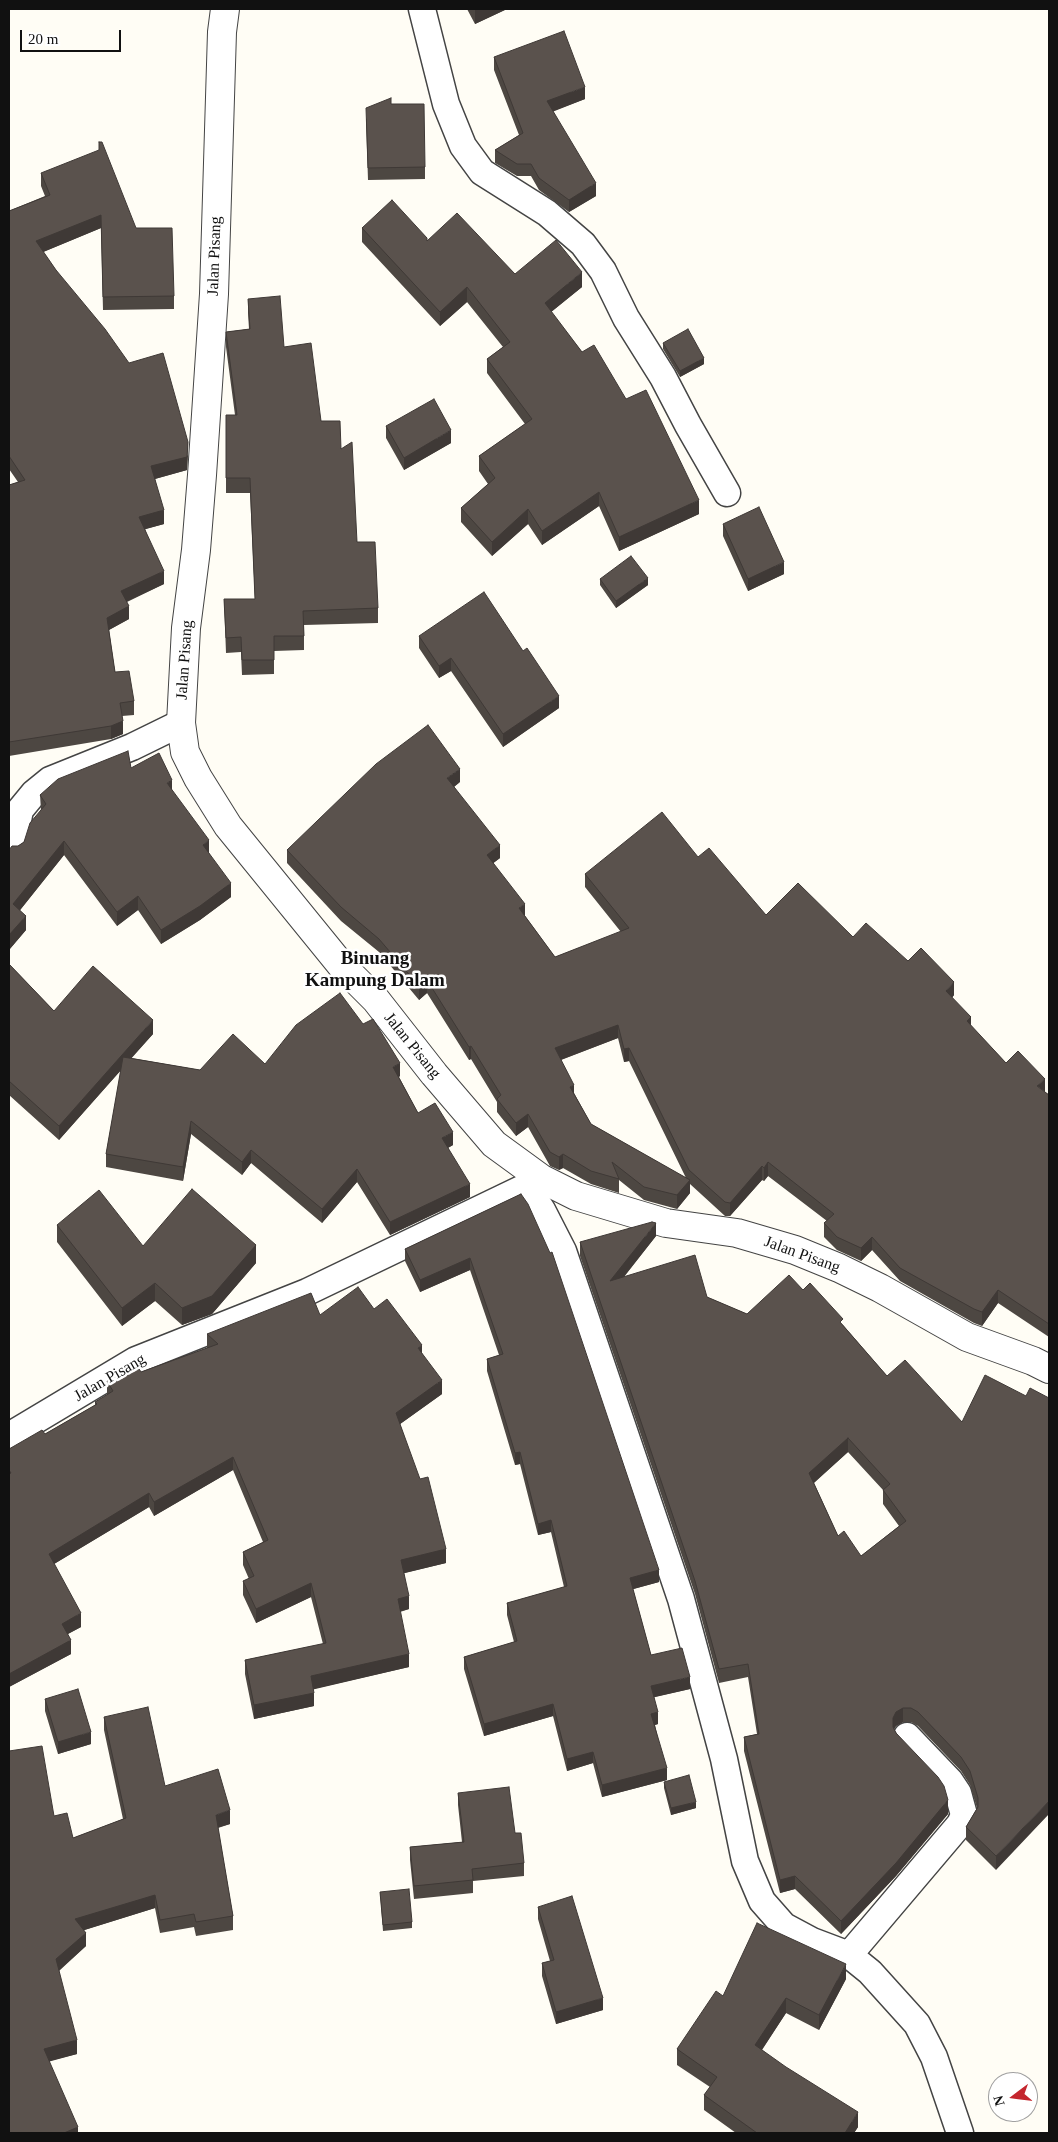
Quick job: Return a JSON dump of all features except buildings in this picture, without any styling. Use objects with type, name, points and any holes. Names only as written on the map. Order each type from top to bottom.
[{"type":"street","name":"Jalan Pisang","points":[[225,9],[222,32],[214,294],[196,550],[186,628],[181,723],[185,752],[198,778],[228,826],[342,965],[376,1000],[434,1074],[494,1144],[534,1182],[666,1223],[737,1233],[795,1250],[839,1268],[880,1288],[967,1337],[1049,1369]]},
{"type":"street","points":[[422,9],[446,104],[463,146],[482,172],[547,213],[583,244],[603,271],[626,318],[663,377],[727,493]]},
{"type":"street","points":[[13,846],[20,810],[34,793],[50,780],[132,747],[181,723]]},
{"type":"street","name":"Jalan Pisang","points":[[9,1436],[136,1360],[307,1292],[534,1182]]},
{"type":"street","points":[[534,1182],[542,1210],[562,1251],[581,1301],[681,1599],[724,1759],[745,1861],[762,1900],[784,1926],[812,1941],[849,1955],[870,1972],[917,2024],[934,2057],[960,2133]]},
{"type":"street","points":[[849,1955],[960,1824],[964,1815],[958,1793],[950,1781],[907,1736]]},
{"type":"district","name":"Binuang Kampung Dalam","points":[[375,970]]}]
